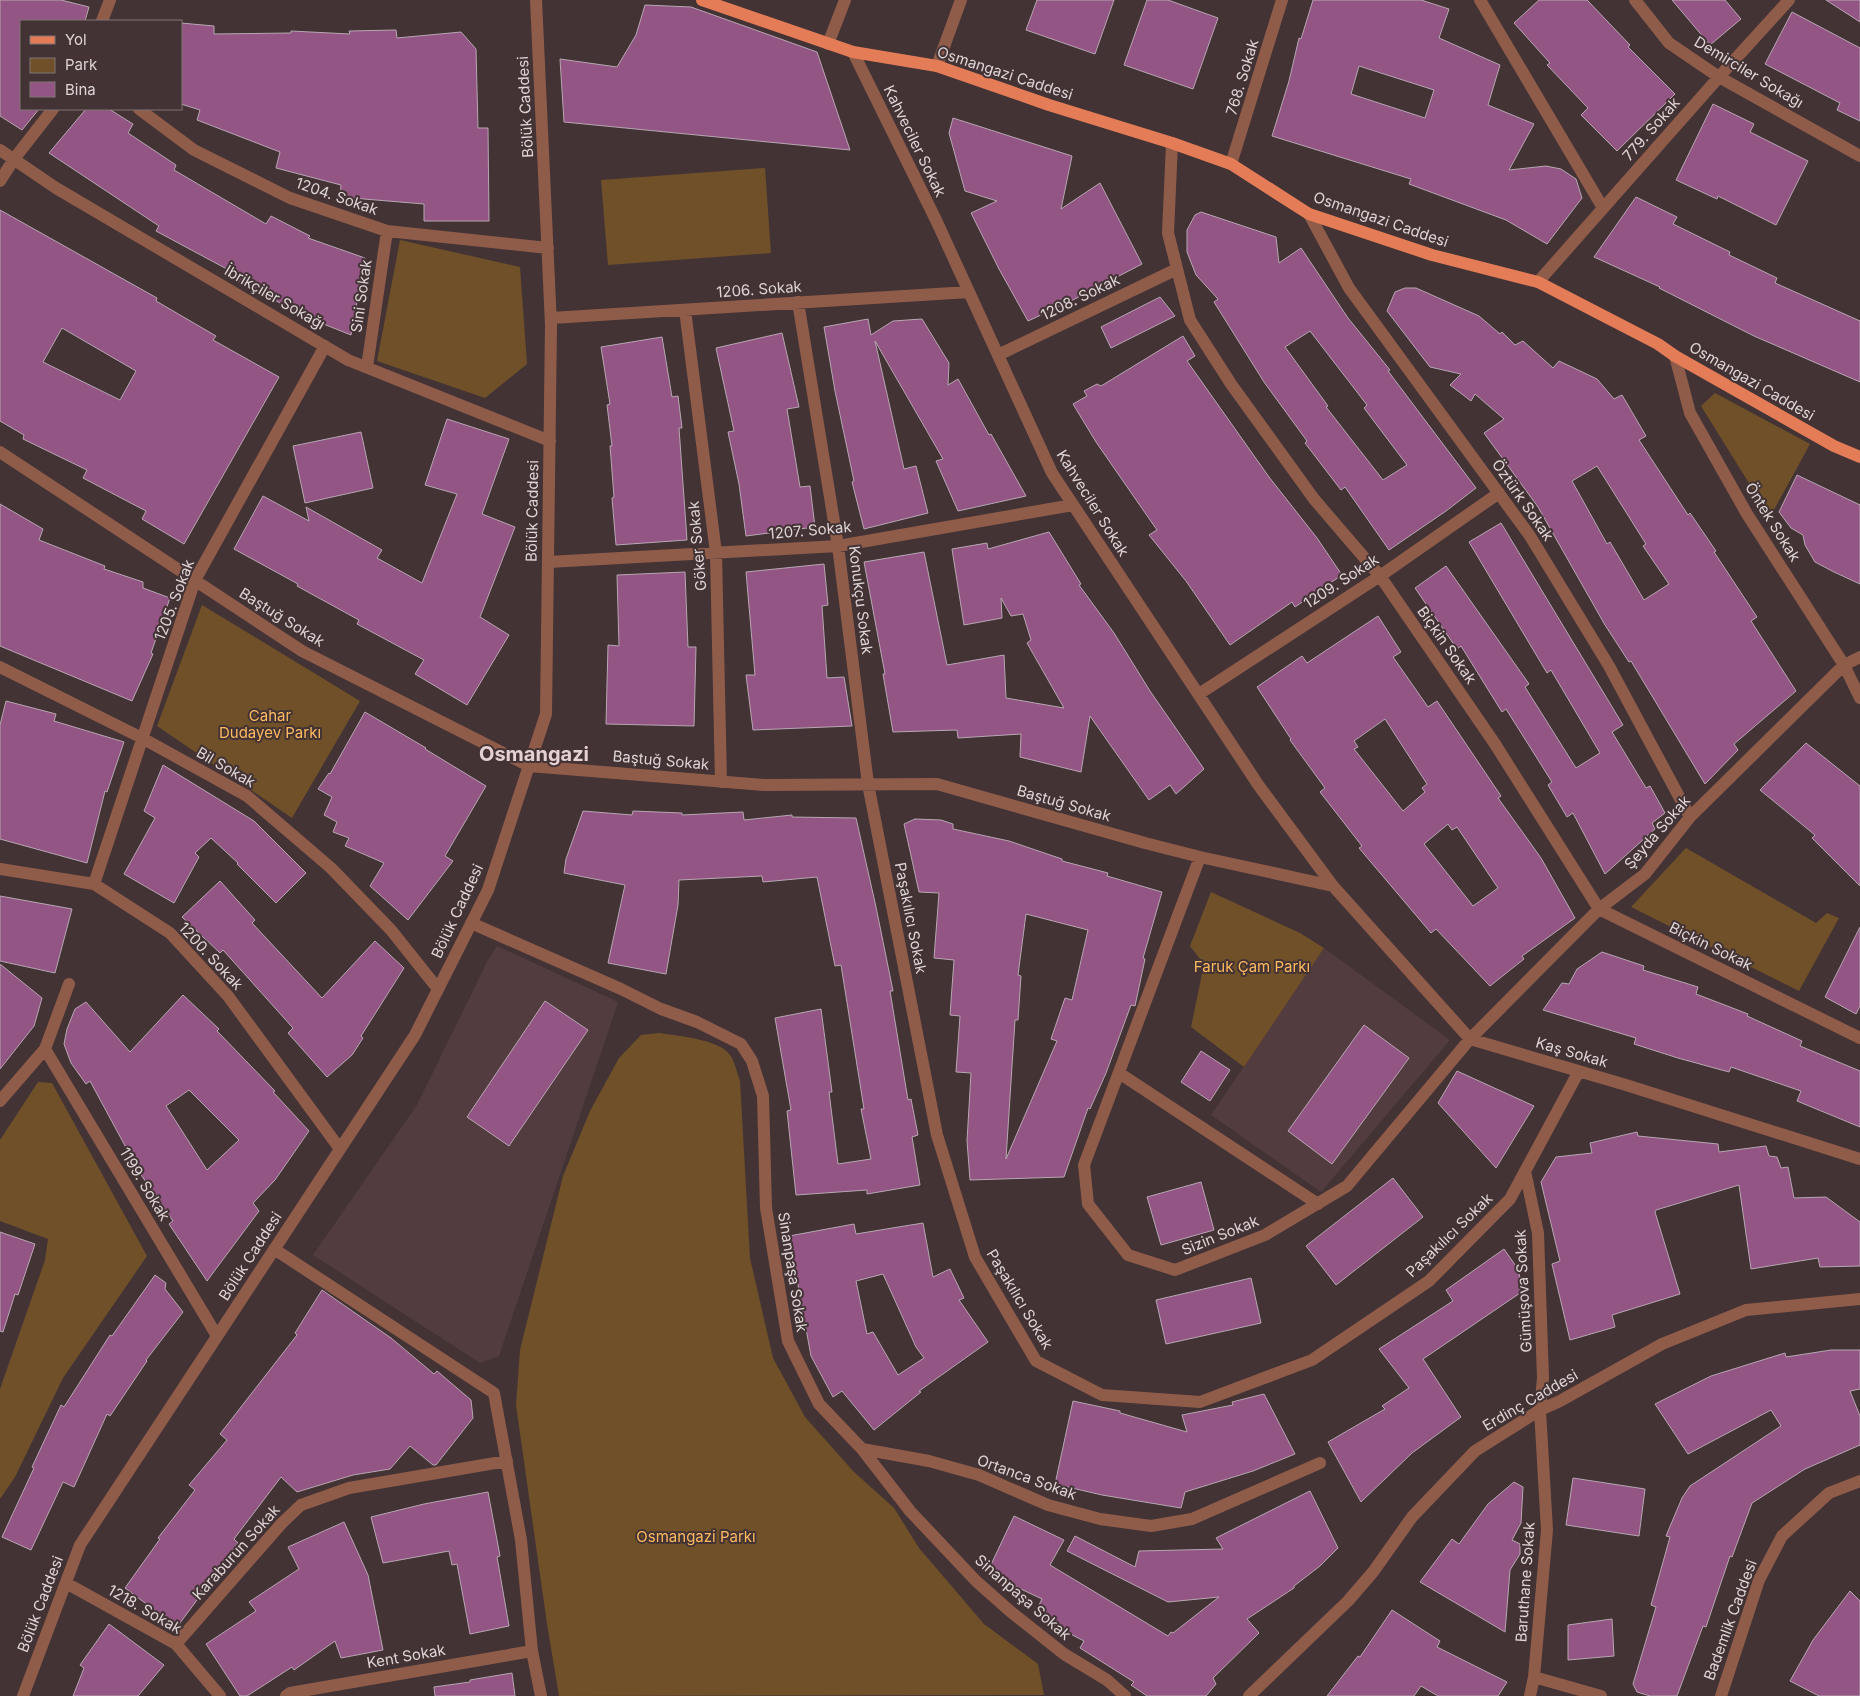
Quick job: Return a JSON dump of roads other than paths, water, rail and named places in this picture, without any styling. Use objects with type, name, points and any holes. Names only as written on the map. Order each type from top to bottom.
[{"type":"main road","name":"Osmangazi Caddesi","points":[[702,0],[853,52],[937,66],[1172,143],[1232,164],[1309,214],[1432,255],[1538,282],[1658,344],[1675,356],[1834,446],[1860,457]]},
{"type":"street","points":[[102,20],[110,0]]},
{"type":"street","name":"Bölük Caddesi","points":[[23,1696],[80,1546],[415,1035],[488,890],[546,714],[550,318],[536,0]]},
{"type":"street","points":[[828,44],[845,0]]},
{"type":"street","points":[[937,66],[961,0]]},
{"type":"street","name":"768. Sokak","points":[[1232,164],[1282,0]]},
{"type":"street","points":[[1480,0],[1603,208]]},
{"type":"street","name":"Demirciler Sokağı","points":[[1635,0],[1669,43],[1719,77],[1860,156]]},
{"type":"street","name":"779. Sokak","points":[[1538,282],[1789,0]]},
{"type":"street","name":"Kahveciler Sokak","points":[[853,52],[936,220],[1052,474],[1259,786],[1333,886]]},
{"type":"street","points":[[0,180],[52,110]]},
{"type":"street","name":"1204. Sokak","points":[[140,110],[194,150],[290,198],[387,230],[548,248]]},
{"type":"street","name":"Biçkin Sokak","points":[[1172,143],[1168,233],[1190,320],[1231,384],[1314,499],[1380,576],[1496,744],[1599,909],[1860,1038]]},
{"type":"street","name":"İbrikçiler Sokağı","points":[[0,150],[56,188],[348,360],[550,441]]},
{"type":"street","name":"Öztürk Sokak","points":[[1309,214],[1349,288],[1530,536],[1609,666],[1690,817]]},
{"type":"street","name":"Sini Sokak","points":[[367,367],[387,230]]},
{"type":"street","name":"1208. Sokak","points":[[998,355],[1177,269]]},
{"type":"street","name":"1206. Sokak","points":[[550,318],[969,292]]},
{"type":"street","name":"Konukçu Sokak","points":[[798,302],[838,546],[868,784]]},
{"type":"street","name":"Göker Sokak","points":[[684,310],[716,553],[721,782]]},
{"type":"street","name":"1205. Sokak","points":[[94,884],[195,580],[325,346]]},
{"type":"street","name":"Öntek Sokak","points":[[1675,356],[1690,413],[1747,514],[1844,665],[1860,698]]},
{"type":"street","name":"Baştuğ Sokak","points":[[0,452],[302,651],[529,766],[764,785],[937,784],[1200,857],[1333,886]]},
{"type":"street","name":"1209. Sokak","points":[[1198,694],[1380,576],[1499,493]]},
{"type":"street","name":"1207. Sokak","points":[[548,562],[838,546],[1073,505]]},
{"type":"street","name":"Şeyda Sokak","points":[[1470,1039],[1599,909],[1645,874],[1690,817],[1844,665],[1860,657]]},
{"type":"street","name":"Bil Sokak","points":[[0,667],[142,738],[247,796],[331,868],[391,930],[438,990]]},
{"type":"street","name":"Paşakılıcı Sokak","points":[[868,784],[936,1135],[975,1257],[1036,1360],[1102,1396],[1200,1402],[1312,1360],[1429,1281],[1510,1199],[1579,1071]]},
{"type":"street","name":"Sizin Sokak","points":[[1200,857],[1084,1165],[1088,1204],[1128,1255],[1175,1270],[1265,1236],[1347,1186],[1470,1039]]},
{"type":"street","name":"1200. Sokak","points":[[0,868],[94,884],[170,933],[228,996],[340,1149]]},
{"type":"street","points":[[1333,886],[1470,1039]]},
{"type":"street","name":"Sinanpaşa Sokak","points":[[471,924],[621,989],[661,1009],[697,1022],[741,1044],[752,1061],[763,1096],[766,1208],[788,1341],[819,1404],[862,1450],[910,1511],[976,1581],[1064,1654],[1107,1680],[1125,1696]]},
{"type":"street","points":[[0,1101],[45,1050],[69,984]]},
{"type":"street","name":"Kaş Sokak","points":[[1470,1039],[1860,1159]]},
{"type":"street","name":"1199. Sokak","points":[[45,1050],[217,1336]]},
{"type":"street","points":[[1119,1073],[1318,1204]]},
{"type":"street","name":"Gümüşova Sokak","points":[[1525,1171],[1538,1233],[1543,1378],[1540,1410]]},
{"type":"street","points":[[274,1249],[494,1392],[521,1540],[532,1651],[541,1696]]},
{"type":"street","name":"Erdinç Caddesi","points":[[1249,1696],[1348,1601],[1373,1572],[1412,1517],[1475,1451],[1540,1410],[1560,1401],[1662,1344],[1746,1310],[1860,1299]]},
{"type":"street","name":"Baruthane Sokak","points":[[1530,1696],[1534,1677],[1547,1530],[1540,1410]]},
{"type":"street","name":"Ortanca Sokak","points":[[862,1450],[929,1461],[979,1475],[1048,1505],[1100,1520],[1151,1526],[1192,1519],[1320,1463]]},
{"type":"street","name":"Karaburun Sokak","points":[[176,1644],[282,1523],[302,1505],[349,1488],[507,1461]]},
{"type":"street","name":"Bademlik Caddesi","points":[[1720,1696],[1759,1580],[1782,1536],[1829,1493],[1860,1480]]},
{"type":"street","name":"1218. Sokak","points":[[66,1583],[176,1644],[220,1696]]},
{"type":"street","name":"Kent Sokak","points":[[286,1696],[290,1693],[532,1651]]},
{"type":"street","points":[[1534,1677],[1600,1696]]},
{"type":"district","name":"Osmangazi","points":[[534,754]]},
{"type":"park label","name":"Cahar Dudayev Parkı","points":[[270,724]]},
{"type":"park label","name":"Faruk Çam Parkı","points":[[1252,966]]},
{"type":"park label","name":"Osmangazi Parkı","points":[[696,1536]]}]
